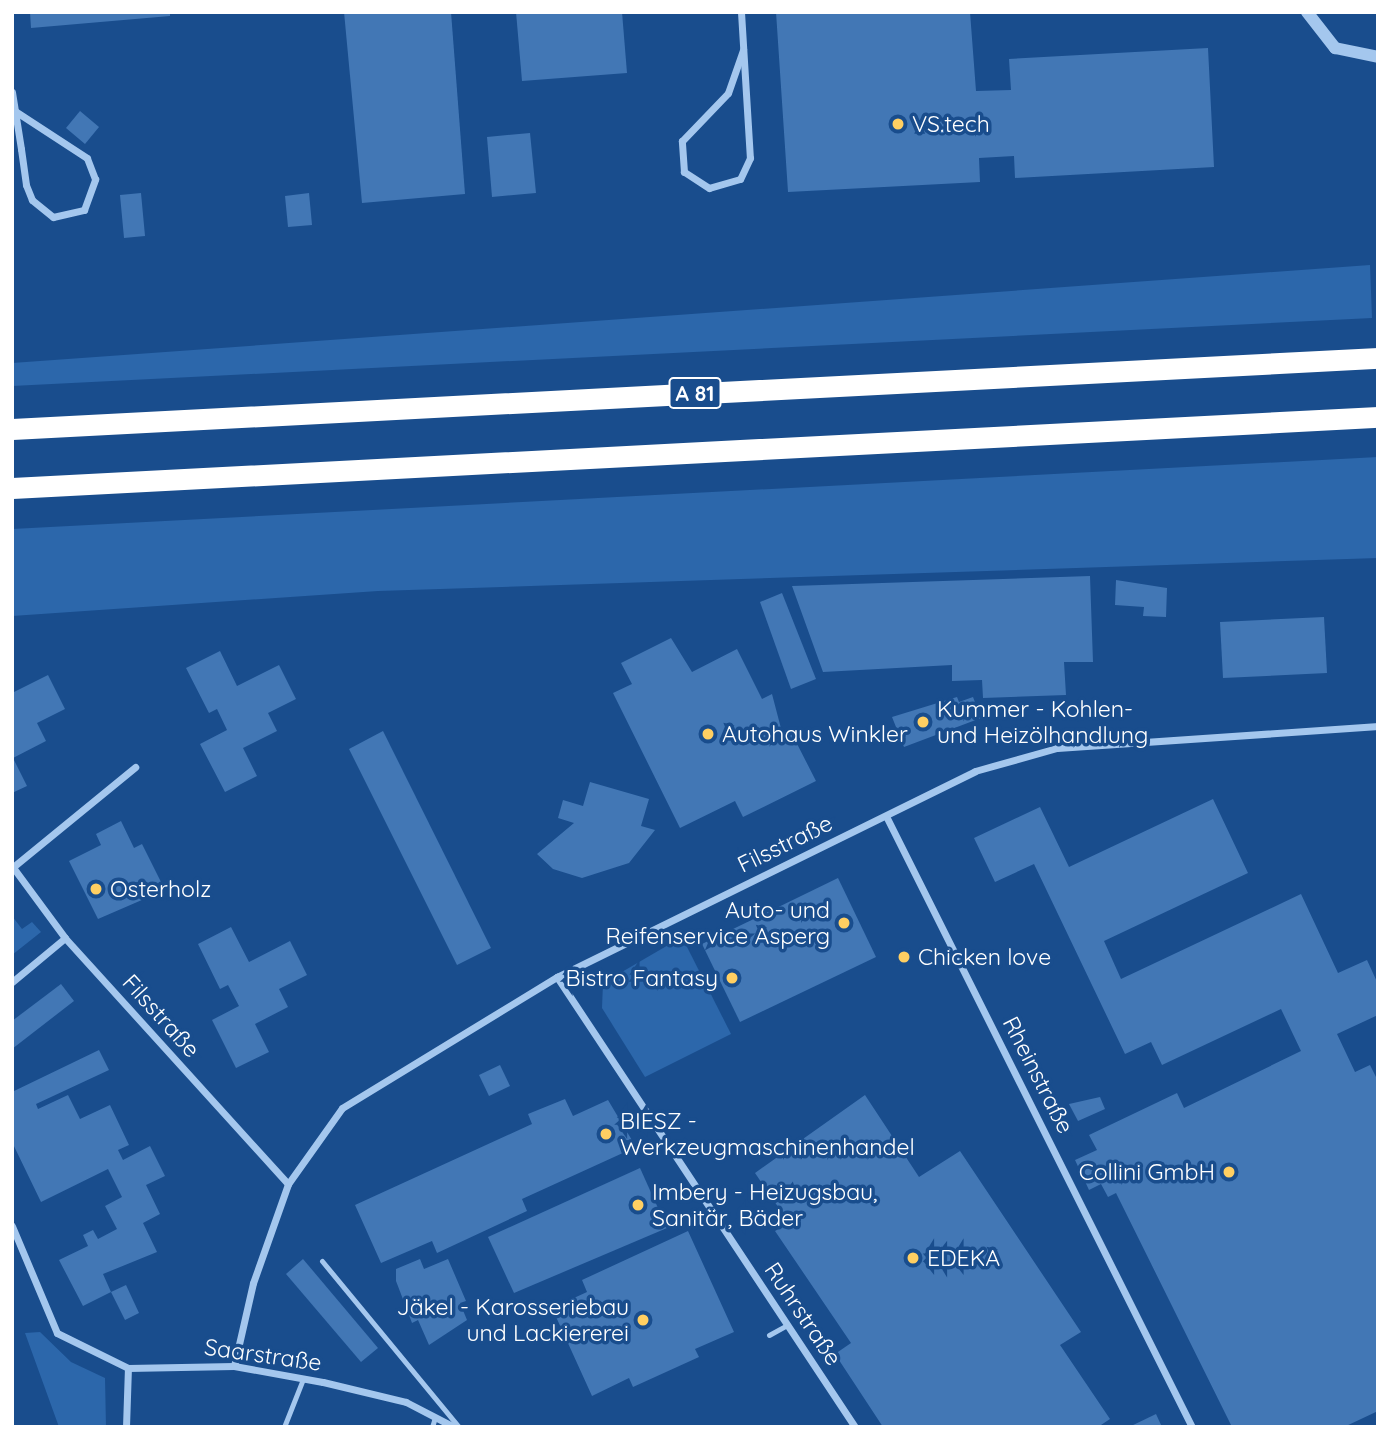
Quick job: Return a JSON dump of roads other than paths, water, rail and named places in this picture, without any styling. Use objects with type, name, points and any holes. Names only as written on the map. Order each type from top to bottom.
[{"type":"highway","name":"A 81","points":[[12,429],[1378,358]]},
{"type":"highway","points":[[12,488],[1378,417]]},
{"type":"street","points":[[741,12],[743,50],[748,171],[709,188],[684,172],[682,141],[728,93],[743,50]]},
{"type":"street","points":[[1307,12],[1335,48],[1378,58]]},
{"type":"street","points":[[12,92],[15,111],[32,200],[53,217],[84,210],[95,179],[87,158],[15,111]]},
{"type":"street","name":"Filsstraße","points":[[234,1366],[253,1283],[288,1184],[342,1108],[557,977],[975,771],[1057,748],[1378,726]]},
{"type":"street","name":"Filsstraße","points":[[135,766],[13,867],[65,938],[288,1184]]},
{"type":"street","name":"Rheinstraße","points":[[886,816],[1192,1427]]},
{"type":"street","points":[[12,982],[65,938]]},
{"type":"street","name":"Ruhrstraße","points":[[557,977],[855,1427]]},
{"type":"street","name":"Saarstraße","points":[[12,1226],[57,1333],[128,1368],[234,1366],[303,1378],[406,1402],[457,1427]]},
{"type":"street","points":[[125,1427],[128,1368]]},
{"type":"lane","points":[[322,1261],[457,1427]]},
{"type":"lane","points":[[769,1335],[787,1325]]},
{"type":"lane","points":[[284,1427],[303,1378]]},
{"type":"lane","points":[[432,1427],[435,1416]]},
{"type":"place","name":"VS.tech","points":[[898,124]]},
{"type":"place","name":"Kummer - Kohlen- und Heizölhandlung","points":[[923,722]]},
{"type":"place","name":"Autohaus Winkler","points":[[708,734]]},
{"type":"place","name":"Osterholz","points":[[96,889]]},
{"type":"place","name":"Auto- und Reifenservice Asperg","points":[[844,923]]},
{"type":"place","name":"Chicken love","points":[[904,957]]},
{"type":"place","name":"Bistro Fantasy","points":[[732,978]]},
{"type":"place","name":"BIESZ - Werkzeugmaschinenhandel","points":[[606,1134]]},
{"type":"place","name":"Collini GmbH","points":[[1229,1172]]},
{"type":"place","name":"Imbery - Heizugsbau, Sanitär, Bäder","points":[[638,1205]]},
{"type":"place","name":"EDEKA","points":[[913,1258]]},
{"type":"place","name":"Jäkel - Karosseriebau und Lackiererei","points":[[643,1320]]}]
